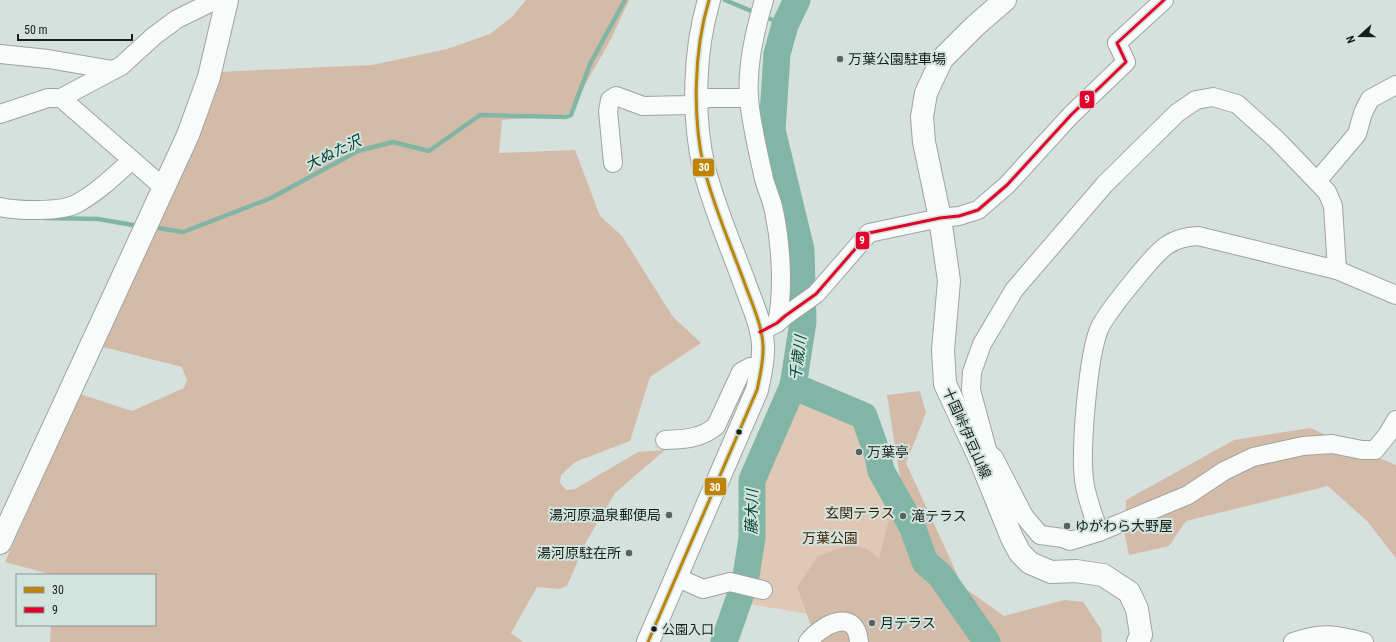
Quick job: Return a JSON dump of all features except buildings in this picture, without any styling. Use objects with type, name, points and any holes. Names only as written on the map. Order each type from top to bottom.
[{"type":"main road","points":[[0,543],[188,135],[209,77],[227,0]]},
{"type":"main road","points":[[648,642],[757,390],[762,367],[763,346],[774,323],[755,313],[704,168],[697,101],[697,67],[701,35],[709,0]]},
{"type":"main road","name":"十国峠伊豆山線","points":[[1005,0],[942,58],[926,93],[922,117],[924,142],[940,218],[949,281],[942,350],[945,384],[984,456],[1012,538],[1020,553],[1030,563],[1051,572],[1076,571],[1103,575],[1129,592],[1137,609],[1141,635],[1138,642]]},
{"type":"street","points":[[0,114],[48,98],[61,98],[121,66],[154,36],[177,19],[216,0]]},
{"type":"street","points":[[764,0],[756,28],[749,82],[749,98],[764,180],[774,211],[779,252],[781,305],[774,323]]},
{"type":"street","points":[[774,323],[816,294],[869,233],[940,218],[959,216],[978,210],[1007,185],[1071,115],[1126,62],[1117,43],[1164,0]]},
{"type":"street","points":[[0,54],[48,59],[113,70]]},
{"type":"street","points":[[1318,180],[1357,134],[1363,113],[1370,99],[1396,86]]},
{"type":"street","points":[[613,163],[608,110],[610,100],[616,96],[643,106],[688,105],[708,98],[749,98]]},
{"type":"street","points":[[1337,270],[1333,206],[1327,192],[1318,180],[1237,104],[1213,97],[1196,100],[1176,113],[1102,187],[1019,284],[982,344],[972,372],[971,390],[984,456],[994,458],[1024,516],[1040,535],[1063,538],[1070,541],[1099,532],[1188,495],[1224,471],[1253,457],[1303,446],[1332,444],[1362,450],[1375,450],[1388,434],[1396,420]]},
{"type":"street","points":[[61,98],[163,187]]},
{"type":"street","points":[[0,207],[11,210],[41,210],[75,204],[97,190],[132,160]]},
{"type":"street","points":[[1099,532],[1085,486],[1084,465],[1086,400],[1096,338],[1101,326],[1133,282],[1159,250],[1171,242],[1186,237],[1198,236],[1337,270],[1396,294]]},
{"type":"street","points":[[665,440],[693,438],[710,431],[716,426],[741,372],[750,367],[762,367]]},
{"type":"street","points":[[676,577],[703,589],[730,582],[760,589]]},
{"type":"street","points":[[808,642],[815,633],[838,621],[849,622],[854,627],[859,642]]},
{"type":"street","points":[[1292,642],[1313,635],[1329,634],[1364,642]]},
{"type":"green space","name":"万葉公園","points":[[793,386],[864,416],[878,456],[881,471],[912,526],[840,619],[743,603],[757,483]]},
{"type":"shaded area","points":[[526,0],[629,0],[611,39],[569,113],[558,116],[502,120],[499,153],[575,150],[600,216],[622,236],[673,317],[701,343],[650,377],[630,441],[575,462],[561,475],[560,483],[566,490],[575,489],[638,452],[665,450],[615,493],[586,542],[567,586],[559,589],[537,587],[511,633],[523,642],[50,642],[51,626],[156,626],[156,574],[49,574],[5,562],[80,394],[132,411],[184,388],[187,380],[182,367],[103,347],[172,193],[218,72],[372,65],[447,49],[490,34],[513,16]]},
{"type":"shaded area","points":[[920,391],[926,413],[906,463],[963,587],[1004,616],[1064,600],[1083,602],[1101,629],[1102,642],[817,642],[797,587],[818,556],[851,544],[867,549],[879,558],[900,477],[887,395]]},
{"type":"shaded area","points":[[1310,428],[1396,465],[1396,558],[1367,521],[1328,486],[1186,521],[1169,546],[1129,555],[1125,535],[1126,500],[1234,440]]},
{"type":"waterway","name":"大ぬた沢","points":[[152,227],[183,232],[271,198],[358,151],[393,142],[429,151],[480,115],[566,117],[571,115],[590,64],[625,0]]},
{"type":"waterway","name":"大ぬた沢","points":[[725,0],[756,13]]},
{"type":"waterway","name":"千歳川","points":[[797,0],[785,25],[777,54],[772,130],[801,250],[803,322],[793,386],[864,416],[878,456],[881,471],[912,526],[925,562],[940,575],[987,642]]},
{"type":"waterway","name":"大ぬた沢","points":[[763,16],[785,25]]},
{"type":"waterway","name":"大ぬた沢","points":[[45,218],[98,219],[139,226]]},
{"type":"waterway","name":"藤木川","points":[[724,642],[745,582],[752,538],[752,480],[793,386]]},
{"type":"transit line","name":"30","points":[[648,642],[757,390],[762,368],[763,345],[759,323],[713,198],[700,148],[696,105],[696,83],[700,40],[709,0]]},
{"type":"transit line","name":"9","points":[[760,332],[777,323],[816,294],[869,233],[940,218],[959,216],[978,210],[1007,185],[1071,115],[1126,62],[1117,43],[1164,0]]},
{"type":"place","name":"万葉公園駐車場","points":[[840,59]]},
{"type":"place","name":"万葉亭","points":[[859,452]]},
{"type":"place","name":"湯河原温泉郵便局","points":[[669,515]]},
{"type":"place","name":"滝テラス","points":[[903,516]]},
{"type":"place","name":"ゆがわら大野屋","points":[[1067,526]]},
{"type":"place","name":"湯河原駐在所","points":[[629,553]]},
{"type":"place","name":"月テラス","points":[[872,623]]},
{"type":"place","name":"公園入口","points":[[654,629]]},
{"type":"park label","name":"玄関テラス","points":[[860,513]]}]
